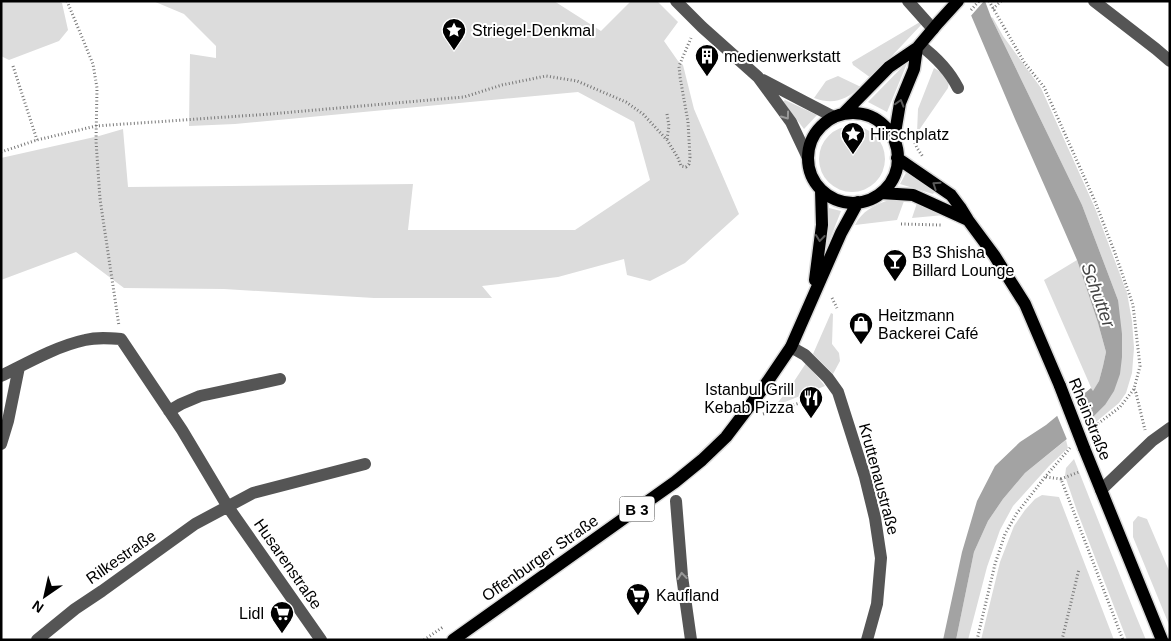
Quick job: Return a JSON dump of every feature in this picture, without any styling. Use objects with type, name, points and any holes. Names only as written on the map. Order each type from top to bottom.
[{"type":"main road","points":[[808,158],[810,145],[815,133],[823,124],[839,115],[889,67],[919,47],[958,1]]},
{"type":"main road","points":[[821,190],[832,198],[844,202],[858,202],[870,199],[881,193],[890,182],[896,170],[897,158],[894,139],[900,103],[914,69],[919,47]]},
{"type":"main road","points":[[839,115],[858,113],[873,117],[885,126],[894,139]]},
{"type":"main road","name":"B 3","points":[[808,158],[811,175],[821,190]]},
{"type":"main road","name":"Rheinstraße","points":[[897,158],[951,195],[994,255],[1025,304],[1162,640]]},
{"type":"main road","name":"Offenburger Straße","points":[[813,295],[822,225],[821,190]]},
{"type":"main road","name":"Rheinstraße","points":[[881,193],[913,195],[968,220]]},
{"type":"main road","name":"Offenburger Straße","points":[[453,640],[675,482],[726,437],[791,347],[841,232],[858,202]]},
{"type":"street","points":[[676,1],[758,78],[791,122],[808,158]]},
{"type":"street","points":[[908,1],[936,26]]},
{"type":"street","points":[[1094,1],[1170,61]]},
{"type":"street","points":[[919,47],[935,56],[951,75],[958,88]]},
{"type":"street","points":[[758,78],[804,102],[839,115]]},
{"type":"street","points":[[1,376],[68,344],[87,339],[121,338]]},
{"type":"street","name":"Husarenstraße","points":[[121,338],[169,411],[228,507],[321,640]]},
{"type":"street","name":"Kruttenaustraße","points":[[791,347],[805,355],[828,378],[838,392],[867,485],[882,558],[877,604],[867,640]]},
{"type":"street","points":[[1,444],[8,421],[19,368]]},
{"type":"street","points":[[169,411],[200,396],[280,379]]},
{"type":"street","points":[[1101,490],[1152,441],[1170,428]]},
{"type":"street","points":[[228,507],[253,493],[365,464]]},
{"type":"street","points":[[676,501],[682,576],[691,640]]},
{"type":"street","name":"Rilkestraße","points":[[37,640],[75,609],[195,524],[228,507]]},
{"type":"path","points":[[67,1],[93,64],[97,88],[96,141],[100,199],[121,338]]},
{"type":"path","points":[[989,1],[1024,62],[1044,87],[1094,199],[1115,253],[1133,305],[1140,366],[1134,388],[1145,429],[1152,441]]},
{"type":"path","points":[[993,9],[1001,1]]},
{"type":"path","points":[[1,152],[37,140],[96,126],[270,114],[464,97],[502,85],[546,76],[576,81],[626,102],[643,114],[667,140],[681,166],[686,167],[689,164],[690,157],[688,122],[679,66],[693,35]]},
{"type":"path","points":[[13,66],[37,140]]},
{"type":"path","points":[[667,114],[667,140]]},
{"type":"path","points":[[911,126],[911,134],[917,148],[927,161]]},
{"type":"path","points":[[901,224],[943,225]]},
{"type":"path","points":[[832,298],[837,308]]},
{"type":"path","points":[[763,414],[838,392]]},
{"type":"path","points":[[977,640],[995,564],[1005,534],[1017,513],[1045,477],[1061,479],[1123,640]]},
{"type":"path","points":[[1062,640],[1079,569]]},
{"type":"path","points":[[424,640],[446,625]]},
{"type":"shaded area","points":[[1,1],[57,1],[62,3],[68,30],[59,41],[9,60],[1,56]]},
{"type":"shaded area","points":[[153,1],[554,1],[601,31],[631,1],[657,1],[678,22],[664,41],[683,65],[694,109],[739,214],[685,263],[650,281],[627,275],[624,259],[558,277],[482,286],[492,298],[374,298],[224,289],[124,288],[76,252],[1,280],[1,158],[123,129],[128,187],[413,184],[408,230],[575,230],[650,180],[634,122],[578,92],[235,124],[189,126],[190,54],[216,58],[216,46],[184,14]]},
{"type":"shaded area","points":[[991,17],[1041,88],[1095,208],[1127,293],[1134,348],[1132,373],[1126,393],[1119,403],[1091,426],[1089,421],[1105,405],[1118,300],[1082,205]]},
{"type":"shaded area","points":[[920,22],[922,24],[871,78],[853,65],[852,62]]},
{"type":"shaded area","points":[[908,61],[887,112],[868,102]]},
{"type":"shaded area","points":[[934,68],[947,78],[948,88],[917,133],[918,109]]},
{"type":"shaded area","points":[[838,76],[861,87],[839,100],[828,101],[814,98],[826,81]]},
{"type":"shaded area","points":[[785,100],[817,115],[804,129],[783,102]]},
{"type":"shaded area","points":[[852,126],[865,128],[875,136],[883,146],[885,159],[883,172],[875,182],[865,190],[852,192],[839,190],[829,182],[821,172],[819,159],[821,146],[829,136],[839,128]]},
{"type":"shaded area","points":[[907,171],[936,190],[933,194],[900,184]]},
{"type":"shaded area","points":[[889,200],[904,201],[897,220],[855,225],[869,209]]},
{"type":"shaded area","points":[[917,203],[944,215],[912,218]]},
{"type":"shaded area","points":[[829,208],[841,211],[827,247]]},
{"type":"shaded area","points":[[1077,260],[1106,352],[1099,381],[1093,392],[1044,280]]},
{"type":"shaded area","points":[[831,313],[833,314],[832,344],[839,353],[840,361],[833,374],[813,354]]},
{"type":"shaded area","points":[[806,363],[825,386],[775,406],[791,386]]},
{"type":"shaded area","points":[[1066,440],[1068,448],[1013,506],[1000,530],[987,567],[968,640],[956,640],[974,552],[988,521],[1003,499],[1025,473]]},
{"type":"shaded area","points":[[1074,459],[1146,640],[1127,640],[1065,476],[1066,468]]},
{"type":"shaded area","points":[[1042,495],[1059,497],[1114,640],[981,640],[1000,562],[1014,526],[1025,510],[1035,499]]},
{"type":"shaded area","points":[[1138,516],[1147,519],[1170,573],[1170,627],[1133,537],[1133,522]]},
{"type":"water","name":"Schutter","points":[[965,1],[985,1],[1082,205],[1118,300],[1122,334],[1122,357],[1120,374],[1114,391],[1105,405],[1089,421],[1025,473],[1003,499],[988,521],[974,552],[956,640],[943,640],[962,552],[977,501],[995,466],[1020,442],[1046,425],[1091,388],[1093,391],[1099,381],[1106,352],[1077,260]]},
{"type":"pier","points":[[962,1],[984,1],[969,18]]},
{"type":"pier","points":[[1078,395],[1090,424],[1068,442],[1056,413]]},
{"type":"place","name":"Striegel-Denkmal","points":[[454,51]]},
{"type":"place","name":"medienwerkstatt","points":[[707,77]]},
{"type":"place","name":"Hirschplatz","points":[[853,155]]},
{"type":"place","name":"B3 Shisha Billard Lounge","points":[[895,282]]},
{"type":"place","name":"Heitzmann Backerei Café","points":[[861,345]]},
{"type":"place","name":"Istanbul Grill Kebab Pizza","points":[[811,419]]},
{"type":"place","name":"Kaufland","points":[[638,616]]},
{"type":"place","name":"Lidl","points":[[282,634]]}]
